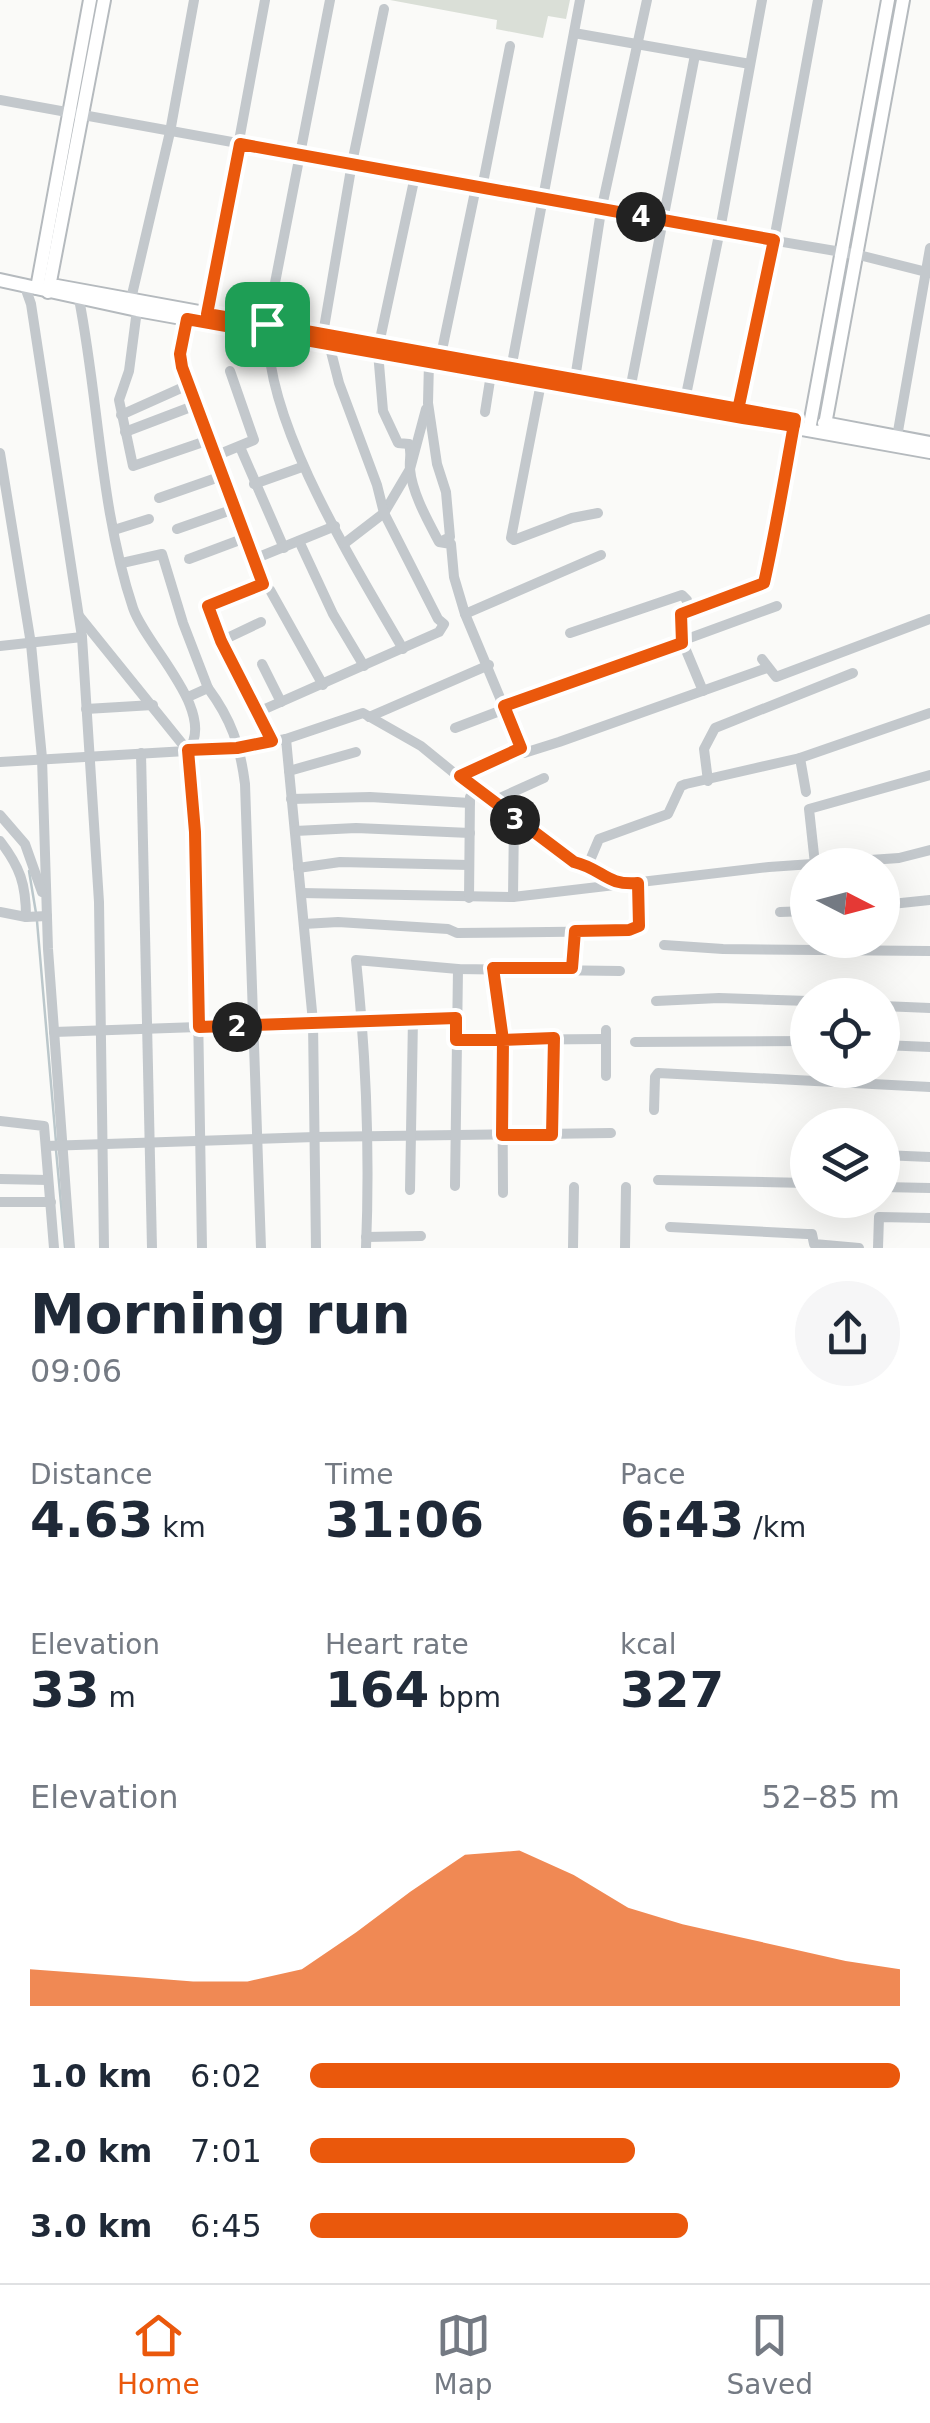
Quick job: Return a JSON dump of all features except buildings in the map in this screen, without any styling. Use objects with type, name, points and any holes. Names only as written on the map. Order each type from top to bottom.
[{"type":"main road","points":[[75,115],[90,0]]},
{"type":"main road","points":[[40,286],[75,115],[104,0]]},
{"type":"main road","points":[[851,254],[888,0]]},
{"type":"main road","points":[[817,427],[904,0]]},
{"type":"main road","points":[[0,277],[187,319],[511,368],[794,423]]},
{"type":"main road","points":[[40,286],[79,299],[207,314],[268,329]]},
{"type":"main road","points":[[435,358],[491,374],[817,427],[930,452]]},
{"type":"main road","points":[[817,427],[930,443]]},
{"type":"street","points":[[194,0],[134,305],[128,371],[119,400],[134,467],[209,440]]},
{"type":"street","points":[[207,314],[265,0]]},
{"type":"street","points":[[330,0],[268,329],[277,390],[302,467],[403,649]]},
{"type":"street","points":[[511,368],[580,0]]},
{"type":"street","points":[[575,379],[600,212],[647,0]]},
{"type":"street","points":[[684,400],[762,0]]},
{"type":"street","points":[[738,410],[818,0]]},
{"type":"street","points":[[258,712],[439,632],[444,624],[384,513],[326,339],[352,164],[384,8]]},
{"type":"street","points":[[574,33],[750,64]]},
{"type":"street","points":[[345,542],[384,513],[410,469],[510,46]]},
{"type":"street","points":[[630,390],[696,55]]},
{"type":"street","points":[[0,100],[600,212],[851,254],[927,272]]},
{"type":"street","points":[[415,176],[378,348],[383,411],[398,444],[408,444],[412,454],[410,469],[439,542]]},
{"type":"street","points":[[897,436],[930,248]]},
{"type":"street","points":[[40,286],[34,322],[82,637],[99,902],[104,1248]]},
{"type":"street","points":[[79,299],[114,530],[134,612],[188,697],[195,716],[193,745],[188,750]]},
{"type":"street","points":[[187,319],[180,354],[196,406],[263,584],[270,590],[322,685]]},
{"type":"street","points":[[215,456],[253,442],[254,437],[230,372]]},
{"type":"street","points":[[484,412],[491,374]]},
{"type":"street","points":[[541,383],[511,538],[598,513]]},
{"type":"street","points":[[121,415],[188,384]]},
{"type":"street","points":[[428,403],[450,517],[450,536],[439,542]]},
{"type":"street","points":[[125,432],[196,406]]},
{"type":"street","points":[[703,691],[683,643],[681,614],[764,583],[794,423]]},
{"type":"street","points":[[240,447],[284,548]]},
{"type":"street","points":[[0,453],[31,644],[42,758],[54,1032],[54,1145],[70,1248]]},
{"type":"street","points":[[254,484],[302,467]]},
{"type":"street","points":[[158,498],[222,476]]},
{"type":"street","points":[[177,529],[234,509]]},
{"type":"street","points":[[114,530],[150,519]]},
{"type":"street","points":[[254,559],[335,526]]},
{"type":"street","points":[[189,559],[245,538]]},
{"type":"street","points":[[299,541],[333,614],[364,666]]},
{"type":"street","points":[[439,542],[450,544],[454,577],[465,614],[524,753],[703,691],[765,664],[776,677],[930,620]]},
{"type":"street","points":[[122,563],[162,554],[208,688],[230,717],[241,752],[246,784],[261,1248]]},
{"type":"street","points":[[465,614],[601,555]]},
{"type":"street","points":[[263,584],[208,606],[221,641],[272,741]]},
{"type":"street","points":[[570,633],[675,596],[685,597],[688,610]]},
{"type":"street","points":[[455,728],[777,606]]},
{"type":"street","points":[[80,616],[188,750],[195,832],[202,1248]]},
{"type":"street","points":[[221,641],[261,622]]},
{"type":"street","points":[[0,646],[82,637]]},
{"type":"street","points":[[262,664],[281,702]]},
{"type":"street","points":[[369,716],[489,665]]},
{"type":"street","points":[[708,781],[704,749],[715,728],[852,673]]},
{"type":"street","points":[[188,697],[208,688]]},
{"type":"street","points":[[86,709],[153,706]]},
{"type":"street","points":[[0,762],[237,748],[286,739],[363,712],[421,746],[574,862],[588,865],[619,885]]},
{"type":"street","points":[[588,865],[599,839],[668,814],[680,786],[800,758],[930,713]]},
{"type":"street","points":[[286,739],[313,1022],[316,1248]]},
{"type":"street","points":[[460,776],[521,748]]},
{"type":"street","points":[[141,752],[152,1248]]},
{"type":"street","points":[[289,771],[356,752]]},
{"type":"street","points":[[800,758],[806,792]]},
{"type":"street","points":[[814,848],[809,809],[930,775]]},
{"type":"street","points":[[491,802],[544,778]]},
{"type":"street","points":[[470,786],[470,898]]},
{"type":"street","points":[[290,799],[370,797],[470,803]]},
{"type":"street","points":[[0,815],[25,844],[47,912]]},
{"type":"street","points":[[513,896],[514,819]]},
{"type":"street","points":[[295,831],[356,828],[470,833]]},
{"type":"street","points":[[0,841],[19,866],[26,887],[26,917]]},
{"type":"street","points":[[900,858],[930,850]]},
{"type":"street","points":[[298,868],[340,862],[469,865]]},
{"type":"street","points":[[301,893],[513,896],[790,867]]},
{"type":"street","points":[[304,924],[381,924],[457,933],[635,930],[639,926],[638,883]]},
{"type":"street","points":[[900,903],[930,900]]},
{"type":"street","points":[[780,912],[790,911]]},
{"type":"street","points":[[0,912],[26,917],[47,912]]},
{"type":"street","points":[[572,968],[575,931]]},
{"type":"street","points":[[664,944],[722,949],[930,951]]},
{"type":"street","points":[[421,1236],[366,1243],[363,1021],[356,960],[458,969],[620,971]]},
{"type":"street","points":[[493,968],[503,1040],[502,1194]]},
{"type":"street","points":[[455,1186],[458,969]]},
{"type":"street","points":[[656,1001],[719,998],[790,1001]]},
{"type":"street","points":[[900,1007],[930,1008]]},
{"type":"street","points":[[410,1190],[413,1018]]},
{"type":"street","points":[[54,1032],[456,1018]]},
{"type":"street","points":[[456,1040],[606,1034],[606,1076]]},
{"type":"street","points":[[552,1135],[554,1038]]},
{"type":"street","points":[[636,1042],[790,1040]]},
{"type":"street","points":[[900,1046],[930,1047]]},
{"type":"street","points":[[654,1110],[658,1073],[930,1087]]},
{"type":"street","points":[[0,1121],[44,1126],[54,1145],[48,1180],[54,1248]]},
{"type":"street","points":[[54,1145],[611,1134]]},
{"type":"street","points":[[900,1155],[930,1157]]},
{"type":"street","points":[[0,1180],[48,1180]]},
{"type":"street","points":[[658,1180],[790,1183]]},
{"type":"street","points":[[573,1248],[574,1187]]},
{"type":"street","points":[[625,1248],[626,1187]]},
{"type":"street","points":[[900,1187],[930,1188]]},
{"type":"street","points":[[0,1202],[50,1202]]},
{"type":"street","points":[[878,1248],[879,1217],[930,1218]]},
{"type":"street","points":[[670,1226],[812,1234],[814,1244],[859,1248]]},
{"type":"shaded area","points":[[390,0],[570,0],[566,19],[548,16],[543,38],[496,29],[497,20]]},
{"type":"waterway","points":[[29,871],[36,913]]},
{"type":"waterway","points":[[37,921],[56,1142]]},
{"type":"waterway","points":[[56,1150],[65,1247]]},
{"type":"route","points":[[267,324],[207,314],[240,144],[600,212],[774,240],[738,410],[795,419],[794,426],[768,556],[764,583],[681,614],[682,643],[504,706],[521,748],[460,776],[574,862],[588,865],[619,885],[638,883],[639,926],[635,930],[575,931],[572,968],[493,968],[503,1040],[554,1038],[552,1135],[502,1135],[503,1040],[456,1040],[456,1018],[199,1027],[195,832],[188,750],[237,748],[272,741],[221,641],[208,606],[263,584],[182,367],[180,354],[187,319],[743,418],[794,426],[795,419],[738,410],[267,324]]}]
